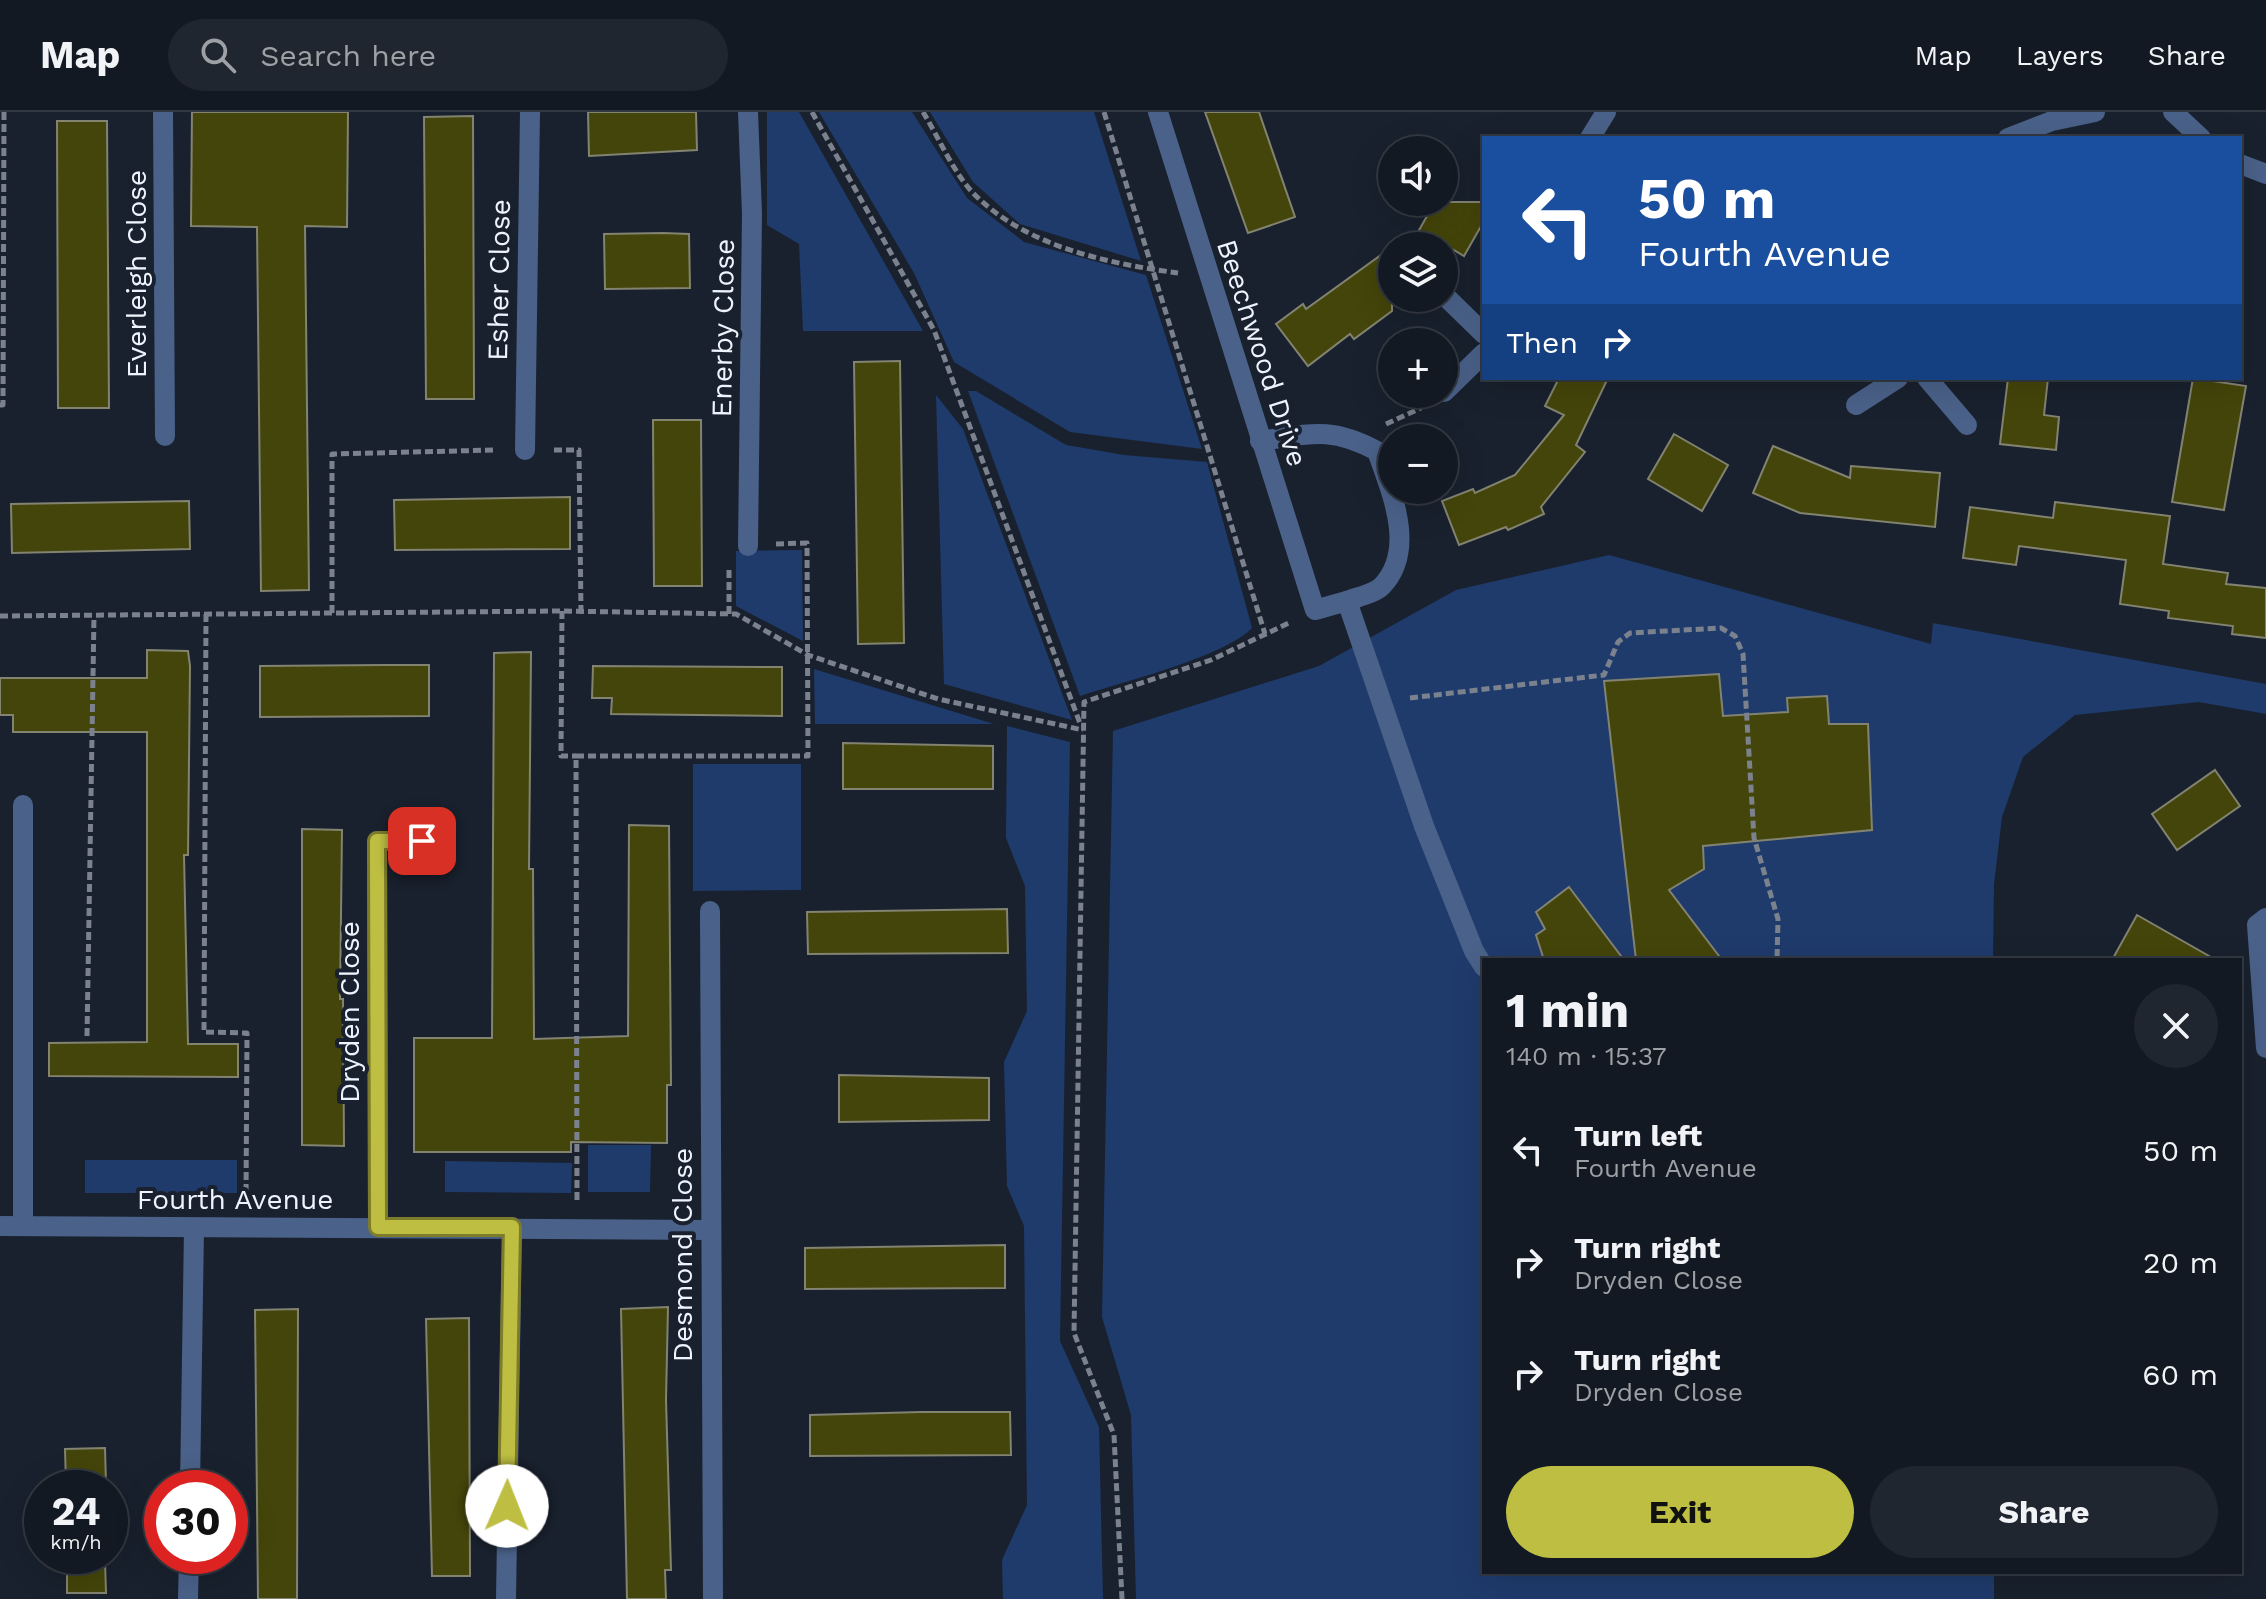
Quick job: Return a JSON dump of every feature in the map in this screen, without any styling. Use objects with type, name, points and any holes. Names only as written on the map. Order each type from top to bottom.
[{"type":"street","name":"Everleigh Close","points":[[163,112],[165,436]]},
{"type":"street","name":"Esher Close","points":[[525,450],[530,112]]},
{"type":"street","name":"Enerby Close","points":[[748,112],[752,214],[748,546]]},
{"type":"street","name":"Beechwood Drive","points":[[1158,112],[1207,277],[1315,610]]},
{"type":"street","points":[[1591,136],[1606,112]]},
{"type":"street","points":[[2013,136],[2052,121],[2095,112]]},
{"type":"street","points":[[2173,112],[2199,136]]},
{"type":"street","points":[[2242,165],[2266,174]]},
{"type":"street","points":[[1458,309],[1482,332]]},
{"type":"street","points":[[1458,378],[1482,355]]},
{"type":"street","points":[[1856,405],[1895,380]]},
{"type":"street","points":[[1929,380],[1967,425]]},
{"type":"street","points":[[1260,441],[1320,432],[1349,436],[1377,451],[1399,521],[1398,561],[1380,589],[1315,610]]},
{"type":"street","points":[[1347,601],[1430,840],[1474,951],[1482,964]]},
{"type":"street","points":[[23,805],[23,1226]]},
{"type":"street","name":"Dryden Close","points":[[378,1227],[377,841],[422,841]]},
{"type":"street","name":"Desmond Close","points":[[710,911],[713,1599]]},
{"type":"street","points":[[2266,918],[2257,925],[2266,1048]]},
{"type":"street","name":"Fourth Avenue","points":[[0,1226],[709,1230]]},
{"type":"street","points":[[506,1599],[512,1227]]},
{"type":"street","points":[[190,1470],[194,1228]]},
{"type":"street","points":[[188,1599],[189,1574]]},
{"type":"path","points":[[0,405],[4,112]]},
{"type":"path","points":[[812,112],[934,330],[1083,730]]},
{"type":"path","points":[[923,112],[974,193],[1021,231],[1049,243],[1153,269],[1207,277]]},
{"type":"path","points":[[1104,112],[1265,634]]},
{"type":"path","points":[[1349,436],[1406,417],[1420,408]]},
{"type":"path","points":[[332,613],[332,454],[525,450],[579,450],[581,612]]},
{"type":"path","points":[[562,611],[561,756],[808,756],[807,543],[729,545],[729,614]]},
{"type":"path","points":[[1122,1599],[1114,1435],[1074,1333],[1084,702],[1211,660],[1315,610]]},
{"type":"path","points":[[0,616],[562,611],[736,614],[808,655],[938,699],[1083,730]]},
{"type":"path","points":[[206,614],[204,1032],[247,1033],[246,1227]]},
{"type":"path","points":[[87,1036],[94,616]]},
{"type":"path","points":[[1381,702],[1604,675],[1618,642],[1630,633],[1721,628],[1735,636],[1743,654],[1754,838],[1778,919],[1777,958]]},
{"type":"path","points":[[576,756],[577,1229]]},
{"type":"shaded area","points":[[767,112],[799,112],[923,331],[803,331],[799,244],[767,225]]},
{"type":"shaded area","points":[[819,112],[912,112],[967,198],[1024,242],[1146,275],[1202,449],[1070,432],[954,362],[914,273]]},
{"type":"shaded area","points":[[930,112],[1094,112],[1141,261],[1020,224],[973,182]]},
{"type":"shaded area","points":[[968,391],[976,391],[1066,445],[1124,455],[1207,462],[1252,628],[1238,639],[1196,659],[1080,696]]},
{"type":"shaded area","points":[[936,395],[963,429],[1072,720],[944,684]]},
{"type":"shaded area","points":[[802,550],[803,641],[736,606],[736,551]]},
{"type":"shaded area","points":[[1609,555],[1931,644],[1933,623],[2266,684],[2266,714],[2199,702],[2075,715],[2023,757],[2002,817],[1994,884],[1993,958],[1482,958],[1482,1574],[1994,1574],[1994,1599],[1136,1599],[1131,1415],[1102,1317],[1113,731],[1319,666],[1456,590]]},
{"type":"shaded area","points":[[814,669],[994,724],[815,724]]},
{"type":"shaded area","points":[[1007,726],[1070,742],[1060,1341],[1099,1427],[1103,1599],[1003,1599],[1002,1560],[1027,1505],[1024,1226],[1007,1186],[1004,1062],[1027,1011],[1025,886],[1006,838]]},
{"type":"shaded area","points":[[693,764],[801,764],[801,890],[693,891]]},
{"type":"shaded area","points":[[588,1145],[651,1145],[650,1192],[588,1192]]},
{"type":"shaded area","points":[[85,1160],[237,1160],[237,1193],[85,1193]]},
{"type":"shaded area","points":[[445,1161],[572,1163],[571,1193],[445,1192]]},
{"type":"building","points":[[192,112],[348,112],[347,227],[305,226],[309,590],[261,591],[257,227],[191,226]]},
{"type":"building","points":[[588,112],[696,112],[697,150],[589,156]]},
{"type":"building","points":[[1205,112],[1259,112],[1295,217],[1248,233]]},
{"type":"building","points":[[473,116],[474,399],[426,399],[424,117]]},
{"type":"building","points":[[57,121],[107,121],[109,408],[58,408]]},
{"type":"building","points":[[1458,202],[1482,202],[1482,224],[1464,256],[1458,252],[1458,232],[1418,232],[1427,216],[1458,216]]},
{"type":"building","points":[[604,234],[689,234],[690,288],[605,289]]},
{"type":"building","points":[[1378,257],[1378,312],[1391,312],[1354,339],[1350,334],[1308,366],[1276,324],[1303,304],[1306,309]]},
{"type":"building","points":[[900,361],[904,643],[858,644],[854,362]]},
{"type":"building","points":[[1558,380],[1607,380],[1576,445],[1585,452],[1541,507],[1544,514],[1508,530],[1506,527],[1459,545],[1443,504],[1458,504],[1458,495],[1473,489],[1475,493],[1515,475],[1564,415],[1545,406]]},
{"type":"building","points":[[2008,380],[2048,380],[2044,415],[2059,417],[2056,450],[2000,444]]},
{"type":"building","points":[[2193,380],[2246,386],[2224,510],[2172,502]]},
{"type":"building","points":[[653,420],[701,420],[702,586],[654,586]]},
{"type":"building","points":[[1674,434],[1728,465],[1702,511],[1648,479]]},
{"type":"building","points":[[1773,446],[1850,478],[1851,466],[1940,473],[1935,527],[1800,513],[1753,493]]},
{"type":"building","points":[[570,497],[570,549],[395,550],[394,500]]},
{"type":"building","points":[[189,501],[190,549],[12,553],[11,504]]},
{"type":"building","points":[[2055,502],[2170,516],[2163,564],[2228,573],[2226,584],[2266,588],[2266,638],[2232,634],[2233,626],[2168,618],[2169,611],[2120,604],[2126,560],[2019,546],[2016,565],[1963,558],[1970,507],[2053,518]]},
{"type":"building","points":[[147,650],[188,651],[190,666],[188,855],[184,855],[188,1044],[238,1044],[238,1077],[49,1076],[49,1043],[147,1042],[147,732],[13,732],[13,715],[0,715],[0,678],[147,678]]},
{"type":"building","points":[[531,652],[529,869],[533,869],[534,1039],[628,1036],[629,825],[669,826],[671,1085],[667,1085],[667,1143],[571,1142],[571,1152],[414,1152],[414,1038],[492,1038],[494,653]]},
{"type":"building","points":[[429,665],[429,716],[260,717],[260,666]]},
{"type":"building","points":[[593,666],[782,667],[782,716],[611,714],[612,698],[592,698]]},
{"type":"building","points":[[1719,674],[1723,716],[1788,712],[1787,698],[1827,696],[1829,724],[1868,724],[1872,830],[1703,846],[1704,869],[1669,890],[1720,958],[1636,958],[1604,681]]},
{"type":"building","points":[[843,743],[993,746],[993,789],[843,789]]},
{"type":"building","points":[[2215,770],[2240,806],[2177,850],[2152,814]]},
{"type":"building","points":[[302,829],[342,830],[340,999],[343,999],[344,1146],[302,1145]]},
{"type":"building","points":[[1569,887],[1622,958],[1543,958],[1536,935],[1545,929],[1536,912]]},
{"type":"building","points":[[1007,909],[1008,953],[808,954],[807,912]]},
{"type":"building","points":[[2137,915],[2212,958],[2113,958]]},
{"type":"building","points":[[839,1075],[989,1078],[989,1120],[839,1122]]},
{"type":"building","points":[[1005,1245],[1005,1288],[805,1289],[805,1248]]},
{"type":"building","points":[[668,1307],[666,1400],[671,1570],[665,1570],[666,1599],[627,1599],[621,1309]]},
{"type":"building","points":[[298,1309],[297,1599],[258,1599],[255,1310]]},
{"type":"building","points":[[469,1318],[470,1576],[432,1576],[426,1319]]},
{"type":"building","points":[[1010,1412],[1011,1455],[810,1456],[810,1415]]},
{"type":"building","points":[[105,1448],[106,1470],[66,1470],[65,1449]]},
{"type":"building","points":[[67,1574],[105,1574],[106,1593],[67,1593]]},
{"type":"route","points":[[422,841],[377,841],[378,1227],[512,1227],[507,1506]]}]
